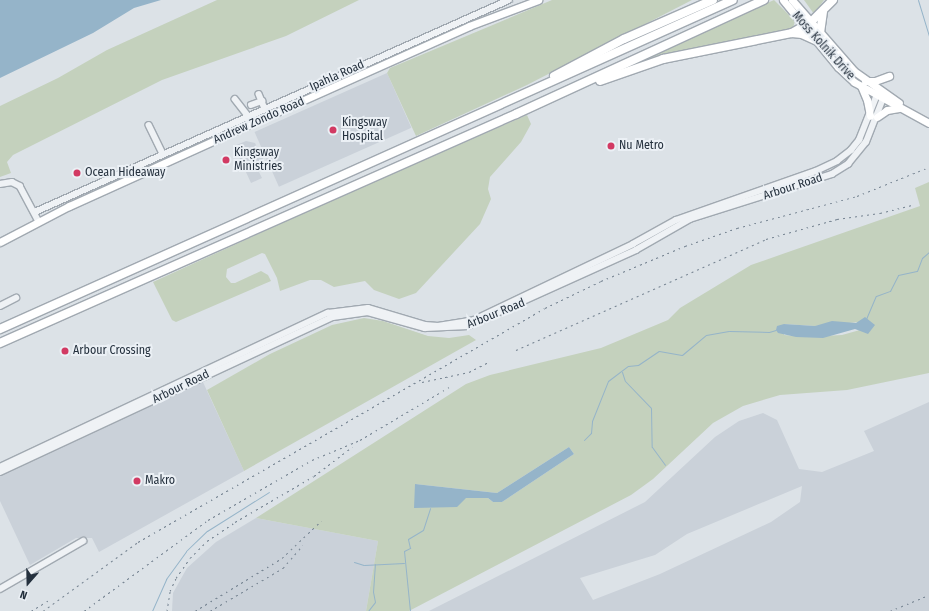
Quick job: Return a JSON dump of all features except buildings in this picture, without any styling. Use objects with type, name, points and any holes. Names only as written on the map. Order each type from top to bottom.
[{"type":"highway","points":[[521,96],[575,64],[707,0]]},
{"type":"highway","points":[[669,19],[713,0]]},
{"type":"highway","points":[[0,329],[733,0]]},
{"type":"highway","points":[[0,343],[516,114],[764,0]]},
{"type":"highway","points":[[516,114],[663,59],[792,33],[808,24],[833,0]]},
{"type":"highway","points":[[820,33],[823,11]]},
{"type":"highway","points":[[792,33],[807,36],[817,41]]},
{"type":"main road","name":"Andrew Zondo Road","points":[[520,6],[528,0]]},
{"type":"main road","name":"Andrew Zondo Road","points":[[0,242],[39,221],[248,125],[520,6],[538,0]]},
{"type":"main road","name":"Moss Kolnik Drive","points":[[783,0],[792,3],[808,24],[817,41],[838,67],[880,94],[929,122]]},
{"type":"main road","name":"Moss Kolnik Drive","points":[[808,24],[820,33],[863,83]]},
{"type":"main road","points":[[889,76],[863,83],[867,100],[873,116],[887,110],[899,108]]},
{"type":"main road","name":"Moss Kolnik Drive","points":[[880,94],[899,108],[929,122]]},
{"type":"street","name":"Ipahla Road","points":[[35,212],[509,0]]},
{"type":"street","points":[[259,94],[265,109]]},
{"type":"street","name":"Arbour Road","points":[[0,467],[328,313],[368,308],[425,325],[462,323],[613,254],[676,220],[832,174],[858,154],[880,94]]},
{"type":"street","points":[[235,99],[249,116]]},
{"type":"street","points":[[251,105],[262,101]]},
{"type":"street","name":"Arbour Road","points":[[0,472],[334,317],[368,312],[425,328],[468,326],[545,293],[636,250],[690,219],[709,210],[816,171],[837,161],[848,153],[859,140],[873,116]]},
{"type":"street","points":[[149,125],[163,154]]},
{"type":"street","points":[[0,184],[12,182],[20,186],[39,221]]},
{"type":"street","points":[[0,306],[16,298]]},
{"type":"street","points":[[0,589],[83,541]]},
{"type":"shaded area","name":"Kingsway Hospital","points":[[387,73],[411,128],[279,187],[255,132]]},
{"type":"shaded area","points":[[246,141],[255,143],[264,161],[259,172],[262,178],[251,183],[234,146]]},
{"type":"shaded area","points":[[202,380],[244,471],[99,552],[92,538],[76,538],[30,565],[0,501],[0,476]]},
{"type":"shaded area","points":[[929,402],[929,611],[429,611],[645,502],[715,437],[739,421],[763,413],[777,420],[799,469],[822,472],[874,451],[864,431]],"holes":[[[802,486],[800,502],[771,522],[660,574],[593,600],[580,578],[655,555],[687,534]]]},
{"type":"shaded area","points":[[256,518],[378,541],[366,611],[172,611],[173,593],[187,568],[216,542]]},
{"type":"green space","points":[[217,0],[359,0],[286,36],[162,80],[13,155],[7,162],[11,173],[0,177],[0,106],[58,78],[107,50]]},
{"type":"green space","points":[[552,0],[692,0],[527,85],[416,136],[387,73],[390,68]]},
{"type":"green space","points":[[774,0],[795,21],[793,28],[639,61]]},
{"type":"green space","points":[[804,0],[824,0],[814,14]]},
{"type":"green space","points":[[527,115],[531,124],[521,142],[490,177],[488,189],[491,199],[480,224],[416,293],[399,299],[374,290],[365,281],[334,287],[321,280],[310,280],[280,291],[277,278],[265,254],[262,253],[227,269],[226,277],[231,283],[235,283],[261,271],[268,275],[271,281],[176,322],[172,320],[153,282],[363,186]]},
{"type":"green space","points":[[929,182],[929,373],[847,390],[780,395],[743,406],[713,423],[653,479],[631,495],[409,611],[366,611],[378,541],[256,518],[466,384],[490,375],[601,348],[668,320],[680,308],[751,265],[920,206],[915,188]],"holes":[[[860,322],[860,330],[842,335],[806,337],[784,335],[784,324],[815,326]],[[569,447],[574,454],[502,502],[493,502],[488,498],[465,498],[415,484],[497,493]]]},
{"type":"green space","points":[[364,318],[383,321],[428,336],[449,338],[469,335],[476,340],[244,471],[207,390],[270,354],[332,325]]},
{"type":"water","points":[[0,0],[161,0],[134,8],[93,33],[0,78]]},
{"type":"water","points":[[865,317],[875,325],[868,334],[855,329],[823,338],[796,337],[778,333],[776,330],[777,326],[784,324],[815,326],[832,321],[856,323]]},
{"type":"water","points":[[569,447],[574,454],[502,502],[493,502],[488,498],[466,498],[457,507],[414,508],[415,484],[497,493]]},
{"type":"waterway","points":[[918,0],[929,37]]},
{"type":"waterway","points":[[866,319],[876,296],[890,291],[898,275],[917,271],[922,258],[929,252]]},
{"type":"waterway","points":[[584,440],[591,433],[592,421],[608,381],[628,366],[638,365],[659,351],[682,355],[706,335],[729,331],[769,332],[776,330]]},
{"type":"waterway","points":[[622,372],[625,381],[651,408],[652,447],[665,465]]},
{"type":"waterway","points":[[152,611],[166,579],[186,551],[207,531],[269,492]]},
{"type":"waterway","points":[[410,611],[404,551],[410,548],[408,539],[423,530],[430,508]]},
{"type":"waterway","points":[[354,562],[364,565],[404,563]]},
{"type":"waterway","points":[[368,611],[375,602],[373,592],[375,564]]},
{"type":"railway","points":[[43,611],[138,542],[545,308],[601,281],[685,246],[737,228],[857,196],[929,167]]},
{"type":"railway","points":[[516,350],[766,239],[837,219],[880,213],[912,205]]},
{"type":"railway","points":[[422,382],[469,372],[489,362]]},
{"type":"railway","points":[[84,611],[208,520],[312,460],[360,440],[451,386]]},
{"type":"railway","points":[[167,611],[170,591],[176,578],[190,558],[207,541],[235,522],[314,476],[352,447]]},
{"type":"railway","points":[[195,611],[282,558],[321,521]]},
{"type":"railway","points":[[210,611],[283,568],[303,545]]},
{"type":"railway","points":[[890,611],[929,595]]},
{"type":"railway","points":[[31,611],[49,600]]},
{"type":"place","name":"Kingsway Hospital","points":[[333,130]]},
{"type":"place","name":"Nu Metro","points":[[611,146]]},
{"type":"place","name":"Kingsway Ministries","points":[[226,160]]},
{"type":"place","name":"Ocean Hideaway","points":[[77,173]]},
{"type":"place","name":"Arbour Crossing","points":[[65,351]]},
{"type":"place","name":"Makro","points":[[137,481]]}]
